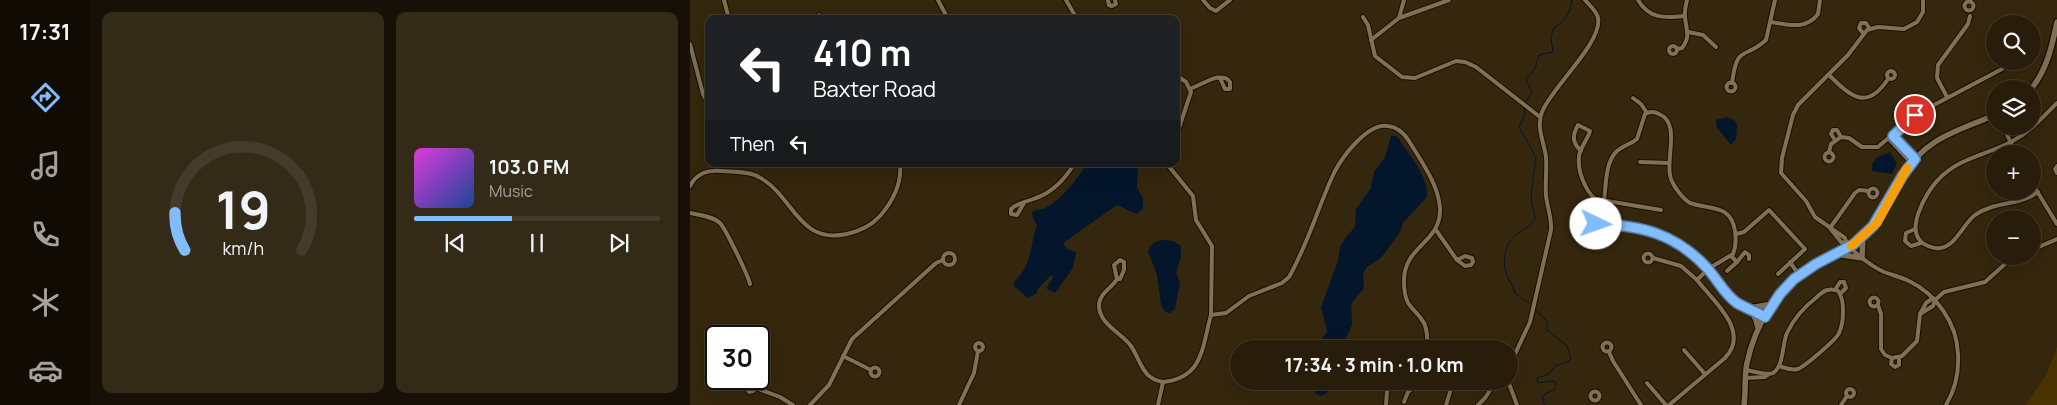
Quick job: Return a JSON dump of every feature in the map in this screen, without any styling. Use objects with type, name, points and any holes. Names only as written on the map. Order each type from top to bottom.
[{"type":"main road","points":[[2036,80],[2045,66],[2053,44],[2057,22]]},
{"type":"main road","points":[[1744,405],[1746,370],[1758,328],[1772,304],[1800,274],[1863,236],[1879,220],[1913,161],[1928,146],[1946,134],[1986,118]]},
{"type":"main road","points":[[1836,254],[1862,258],[1863,236]]},
{"type":"main road","points":[[1758,328],[1750,308],[1772,304]]},
{"type":"street","points":[[724,0],[728,15]]},
{"type":"street","points":[[938,0],[946,15]]},
{"type":"street","points":[[1066,0],[1075,15]]},
{"type":"street","points":[[1108,0],[1108,4],[1111,6],[1116,4],[1115,0]]},
{"type":"street","points":[[1203,0],[1210,8],[1216,11],[1230,0]]},
{"type":"street","points":[[1399,18],[1404,0]]},
{"type":"street","points":[[1371,40],[1399,18],[1449,0]]},
{"type":"street","points":[[1518,348],[1530,322],[1551,230],[1546,195],[1546,157],[1540,130],[1540,116],[1551,96],[1598,31],[1597,15],[1585,0]]},
{"type":"street","points":[[1638,0],[1645,9],[1654,15],[1667,18],[1684,16]]},
{"type":"street","points":[[1677,49],[1682,48],[1685,44],[1688,32],[1684,16],[1687,0]]},
{"type":"street","points":[[1732,83],[1736,60],[1745,52],[1766,40],[1775,0]]},
{"type":"street","points":[[1771,22],[1792,26],[1807,24],[1818,14],[1820,0]]},
{"type":"street","points":[[1923,0],[1922,16],[1917,22],[1908,28],[1900,30],[1882,27],[1870,29],[1863,33],[1848,55],[1802,100],[1795,109],[1780,168],[1784,177],[1806,201],[1811,213],[1830,228],[1841,242],[1848,245],[1862,258],[1883,272],[1916,284],[1934,299],[1948,318],[1958,349],[1956,378],[1946,405]]},
{"type":"street","points":[[1947,97],[1937,78],[1938,65],[1968,24],[1973,5],[1966,1]]},
{"type":"street","points":[[1363,17],[1368,25],[1372,50],[1377,59],[1402,78],[1415,78],[1460,61],[1476,67],[1540,116]]},
{"type":"street","points":[[1863,33],[1859,28],[1861,23],[1866,23],[1870,29]]},
{"type":"street","points":[[1688,32],[1703,35],[1716,47]]},
{"type":"street","points":[[690,44],[705,98]]},
{"type":"street","points":[[1835,140],[1831,134],[1833,130],[1837,130],[1841,136],[1868,149],[1878,147],[1915,115],[2000,70]]},
{"type":"street","points":[[1829,75],[1842,88],[1863,98],[1880,92],[1888,79]]},
{"type":"street","points":[[1180,78],[1186,82],[1191,95],[1180,126]]},
{"type":"street","points":[[1190,89],[1212,79],[1220,78]]},
{"type":"street","points":[[1633,98],[1641,104],[1647,113]]},
{"type":"street","points":[[2026,200],[1992,206],[1975,215],[1946,247],[1935,248],[1922,243],[1917,236],[1915,229],[1916,220],[1929,191],[1948,170],[1970,158],[2010,142],[2038,123],[2057,103]]},
{"type":"street","points":[[1647,113],[1661,114],[1668,122],[1671,130],[1669,163],[1672,181],[1686,200],[1695,205],[1727,212],[1734,220],[1736,234],[1735,251],[1731,256],[1708,269],[1697,280]]},
{"type":"street","points":[[1602,224],[1605,220],[1606,207],[1604,202],[1608,169],[1613,156],[1637,139],[1642,121],[1647,113]]},
{"type":"street","points":[[1581,151],[1573,142],[1573,135],[1578,124],[1590,131],[1579,156],[1581,174],[1588,191],[1595,200],[1661,210]]},
{"type":"street","points":[[1211,315],[1226,313],[1249,296],[1282,283],[1289,277],[1334,173],[1358,141],[1374,128],[1381,125],[1391,126],[1407,137],[1437,193],[1440,218],[1436,230],[1412,255],[1407,263],[1404,281],[1410,307],[1422,321],[1427,340]]},
{"type":"street","points":[[2007,135],[2012,145]]},
{"type":"street","points":[[1829,152],[1829,148],[1835,140],[1841,136]]},
{"type":"street","points":[[1893,136],[1913,161]]},
{"type":"street","points":[[1889,139],[1913,161]]},
{"type":"street","points":[[1640,162],[1669,163]]},
{"type":"street","points":[[2057,166],[2055,169],[2057,173]]},
{"type":"street","points":[[690,186],[698,176],[706,171],[747,173],[759,177],[784,199],[811,230],[826,236],[838,236],[860,230],[879,217],[892,200],[900,176],[900,167]]},
{"type":"street","points":[[1024,203],[1040,197],[1056,187],[1072,167]]},
{"type":"street","points":[[1117,279],[1114,265],[1120,260],[1124,262],[1124,270],[1121,277],[1117,279],[1100,300],[1099,306],[1108,325],[1130,345],[1148,375],[1163,382],[1179,379],[1192,370],[1198,363],[1204,348],[1211,315],[1212,246],[1196,220],[1194,201],[1190,192],[1169,167]]},
{"type":"street","points":[[1830,228],[1855,193],[1859,190],[1870,190]]},
{"type":"street","points":[[2041,197],[2057,224]]},
{"type":"street","points":[[1736,234],[1744,232],[1769,210],[1805,249],[1778,274]]},
{"type":"street","points":[[690,213],[710,218],[720,223],[746,271],[750,284]]},
{"type":"street","points":[[1596,224],[1654,231],[1682,246],[1708,269],[1728,295],[1738,303],[1765,317]]},
{"type":"street","points":[[1915,229],[1906,233],[1905,241],[1911,246],[1922,243]]},
{"type":"street","points":[[1436,230],[1457,260]]},
{"type":"street","points":[[2041,246],[2057,239]]},
{"type":"street","points":[[1727,271],[1743,253],[1748,253],[1749,259]]},
{"type":"street","points":[[1731,256],[1737,262]]},
{"type":"street","points":[[1647,383],[1668,405],[1730,353],[1733,348],[1735,334],[1732,324],[1697,280],[1681,266],[1653,258]]},
{"type":"street","points":[[810,405],[829,385],[852,340],[936,263],[943,260]]},
{"type":"street","points":[[1790,262],[1800,274]]},
{"type":"street","points":[[1892,358],[1891,364],[1895,367],[1899,364],[1900,358],[1917,341],[1920,314],[1926,303],[1944,292],[1985,282],[2004,265]]},
{"type":"street","points":[[1835,290],[1840,282],[1844,282],[1846,286],[1840,294]]},
{"type":"street","points":[[1746,378],[1765,378],[1776,370],[1784,339],[1798,315],[1823,291],[1835,290],[1840,294],[1843,301],[1841,328],[1837,336],[1798,369],[1778,366]]},
{"type":"street","points":[[1878,305],[1881,314],[1881,349],[1885,356],[1900,358]]},
{"type":"street","points":[[1684,350],[1705,374]]},
{"type":"street","points":[[958,405],[974,373],[978,351]]},
{"type":"street","points":[[1609,352],[1641,405]]},
{"type":"street","points":[[843,356],[871,370]]},
{"type":"street","points":[[1746,370],[1769,374]]},
{"type":"street","points":[[1158,405],[1163,382]]},
{"type":"street","points":[[760,390],[793,405]]},
{"type":"street","points":[[1386,405],[1389,390]]},
{"type":"street","points":[[1404,402],[1411,390]]},
{"type":"street","points":[[1446,405],[1451,390]]},
{"type":"street","points":[[1478,405],[1490,390]]},
{"type":"street","points":[[1511,390],[1517,405]]},
{"type":"street","points":[[1841,405],[1847,396]]},
{"type":"shaded area","points":[[2057,346],[2057,405],[2025,405],[2047,374]]},
{"type":"water","points":[[1726,117],[1734,120],[1737,124],[1736,139],[1731,145],[1716,126],[1716,120]]},
{"type":"water","points":[[1391,136],[1396,136],[1418,166],[1425,182],[1427,197],[1403,223],[1400,232],[1381,258],[1368,266],[1363,273],[1364,288],[1351,304],[1352,325],[1345,340],[1322,340],[1327,331],[1321,307],[1338,261],[1340,247],[1355,227],[1356,209],[1371,188],[1374,172],[1385,157]]},
{"type":"water","points":[[1890,152],[1897,163],[1892,174],[1872,171],[1872,165],[1876,158]]},
{"type":"water","points":[[1085,167],[1138,167],[1137,188],[1143,198],[1143,209],[1136,214],[1117,205],[1063,243],[1067,249],[1076,252],[1073,268],[1055,293],[1046,288],[1053,278],[1051,275],[1038,289],[1036,294],[1028,298],[1014,286],[1015,281],[1025,268],[1030,255],[1037,225],[1032,212],[1047,207],[1059,198]]},
{"type":"water","points":[[1163,240],[1173,241],[1181,246],[1181,257],[1176,273],[1180,282],[1175,309],[1170,313],[1165,312],[1161,305],[1157,275],[1148,251],[1154,243]]},
{"type":"water","points":[[1314,390],[1331,390],[1321,396],[1315,393]]},
{"type":"waterway","points":[[1525,103],[1532,93],[1526,79],[1535,69],[1539,55],[1553,52],[1551,38],[1553,29],[1565,19],[1570,10],[1572,0]]},
{"type":"waterway","points":[[1524,107],[1525,115],[1519,127],[1536,157],[1531,198],[1535,218],[1531,224],[1509,243],[1504,263],[1515,293],[1530,304]]},
{"type":"waterway","points":[[1537,311],[1548,322],[1546,329],[1567,346],[1571,359],[1555,366],[1549,374],[1537,378],[1538,383],[1553,381],[1556,383],[1555,389],[1542,396],[1545,405]]},
{"type":"slow traffic","points":[[1851,246],[1877,223],[1907,168]]},
{"type":"route","points":[[1596,224],[1654,231],[1668,238],[1682,246],[1708,269],[1728,295],[1738,303],[1765,317],[1772,304],[1794,279],[1808,268],[1854,244],[1877,223],[1903,175],[1915,159],[1893,136],[1915,115]]}]
